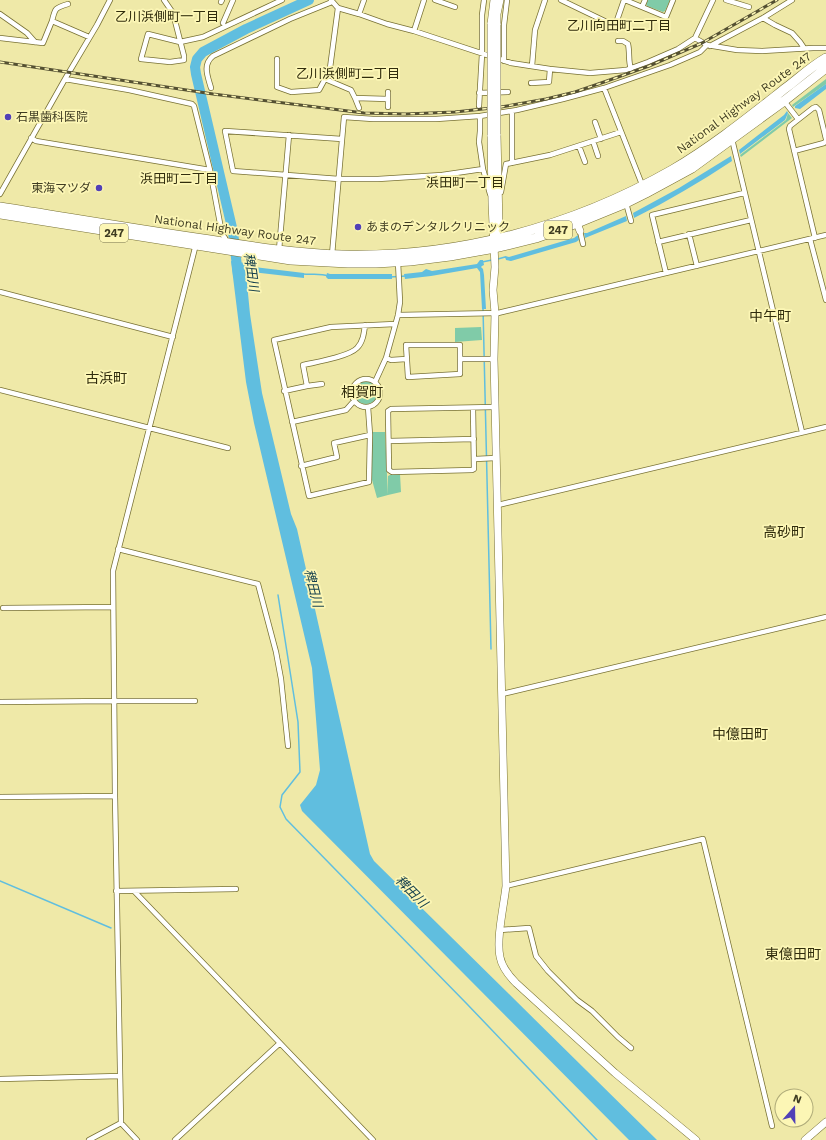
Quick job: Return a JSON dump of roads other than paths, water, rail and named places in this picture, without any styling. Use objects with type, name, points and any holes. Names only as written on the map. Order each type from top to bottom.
[{"type":"highway","name":"National Highway Route 247","points":[[0,214],[227,246],[291,260],[398,266],[494,248],[536,238],[578,227],[627,207],[644,189],[673,169],[707,147],[786,104],[825,61]]},
{"type":"highway","name":"National Highway Route 247","points":[[729,136],[825,61]]},
{"type":"highway","name":"National Highway Route 247","points":[[245,250],[279,250],[332,255],[350,255],[410,253],[458,247],[494,248],[541,227],[576,216],[614,199],[644,189]]},
{"type":"highway","name":"National Highway Route 247","points":[[0,207],[197,242]]},
{"type":"street","points":[[0,194],[110,0]]},
{"type":"street","points":[[164,0],[173,13],[180,42],[184,60],[170,62],[141,59],[148,34],[180,42],[207,35],[282,0]]},
{"type":"street","points":[[223,23],[233,0]]},
{"type":"street","points":[[359,14],[364,0]]},
{"type":"street","points":[[414,31],[424,0]]},
{"type":"street","points":[[435,0],[455,7]]},
{"type":"street","points":[[479,106],[482,54],[481,29],[484,0]]},
{"type":"street","points":[[494,0],[495,203],[499,227],[494,248],[495,266],[491,359],[494,458],[498,505],[506,886],[500,930],[500,956],[503,965],[516,983],[615,1073],[696,1140]]},
{"type":"street","points":[[494,24],[500,0]]},
{"type":"street","points":[[504,61],[504,24],[508,0]]},
{"type":"street","points":[[532,66],[535,30],[545,0]]},
{"type":"street","points":[[561,0],[615,26],[624,0],[666,16],[674,0]]},
{"type":"street","points":[[642,7],[645,0]]},
{"type":"street","points":[[211,88],[206,68],[208,62],[213,56],[290,19],[332,1],[338,8],[511,63],[590,73],[631,69],[678,49],[695,38],[713,0]]},
{"type":"street","points":[[726,0],[749,7]]},
{"type":"street","points":[[332,255],[344,117],[373,119],[436,119],[480,116],[563,99],[604,88],[670,65],[700,52],[763,18],[792,0]]},
{"type":"street","points":[[0,38],[43,43],[55,9],[68,4]]},
{"type":"street","points":[[277,59],[277,87],[291,92],[319,90],[330,68],[338,8]]},
{"type":"street","points":[[0,14],[28,33],[35,42]]},
{"type":"street","points":[[763,18],[792,33],[804,48]]},
{"type":"street","points":[[52,21],[89,38]]},
{"type":"street","points":[[695,38],[709,46],[737,50],[762,51],[826,48]]},
{"type":"street","points":[[618,41],[625,41],[628,44],[630,53],[629,64],[631,69]]},
{"type":"street","points":[[531,83],[549,82],[550,69]]},
{"type":"street","points":[[65,79],[129,90],[192,104],[194,106],[210,170],[222,234],[225,238],[227,246]]},
{"type":"street","points":[[325,79],[351,90],[359,108]]},
{"type":"street","points":[[604,88],[644,189]]},
{"type":"street","points":[[388,92],[388,107]]},
{"type":"street","points":[[480,93],[508,92]]},
{"type":"street","points":[[355,98],[388,99]]},
{"type":"street","points":[[786,104],[798,119]]},
{"type":"street","points":[[794,151],[824,143],[826,140],[819,110],[816,108],[813,108],[790,125],[789,129],[826,300]]},
{"type":"street","points":[[512,110],[512,163]]},
{"type":"street","points":[[480,116],[479,142],[483,169],[495,203]]},
{"type":"street","points":[[595,122],[601,139]]},
{"type":"street","points":[[342,139],[225,131],[233,171],[339,179],[378,179],[442,175],[483,169]]},
{"type":"street","points":[[495,203],[506,164],[550,155],[621,132]]},
{"type":"street","points":[[279,250],[289,135]]},
{"type":"street","points":[[729,136],[737,162],[802,432]]},
{"type":"street","points":[[31,138],[44,142],[210,170]]},
{"type":"street","points":[[593,141],[598,156]]},
{"type":"street","points":[[579,146],[585,162]]},
{"type":"street","points":[[666,273],[652,215],[744,193]]},
{"type":"street","points":[[627,207],[631,221]]},
{"type":"street","points":[[658,242],[751,220]]},
{"type":"street","points":[[578,227],[583,244]]},
{"type":"street","points":[[689,234],[697,266]]},
{"type":"street","points":[[398,315],[498,313],[826,235]]},
{"type":"street","points":[[137,1140],[121,1123],[116,891],[113,572],[197,242]]},
{"type":"street","points":[[375,382],[386,358],[398,315],[400,302],[398,266]]},
{"type":"street","points":[[0,292],[173,337]]},
{"type":"street","points":[[368,407],[370,435],[369,482],[309,496],[284,391],[274,340],[331,327],[395,324]]},
{"type":"street","points":[[307,386],[303,365],[349,354],[357,348],[361,342],[364,335],[365,325]]},
{"type":"street","points":[[406,345],[460,345],[460,359],[460,374],[408,377],[406,345]]},
{"type":"street","points":[[386,358],[391,360],[406,359]]},
{"type":"street","points":[[460,359],[491,359]]},
{"type":"street","points":[[366,379],[375,382],[380,390],[380,394],[376,402],[368,407],[364,407],[354,401],[352,389],[358,382],[366,379]]},
{"type":"street","points":[[284,391],[322,384]]},
{"type":"street","points":[[0,390],[228,448]]},
{"type":"street","points":[[292,422],[346,410],[354,401]]},
{"type":"street","points":[[473,408],[474,469],[392,472],[389,470],[388,411],[391,409],[492,407]]},
{"type":"street","points":[[498,505],[826,427]]},
{"type":"street","points":[[301,466],[337,458],[334,443],[370,435]]},
{"type":"street","points":[[388,441],[474,439]]},
{"type":"street","points":[[474,459],[494,458]]},
{"type":"street","points":[[118,549],[258,584],[276,652],[281,679],[288,746]]},
{"type":"street","points":[[3,608],[113,607]]},
{"type":"street","points":[[502,694],[826,617]]},
{"type":"street","points":[[0,702],[195,701]]},
{"type":"street","points":[[0,797],[115,796]]},
{"type":"street","points":[[506,886],[703,839],[772,1126]]},
{"type":"street","points":[[116,891],[236,889]]},
{"type":"street","points":[[134,891],[373,1140]]},
{"type":"street","points":[[500,930],[529,928],[536,956],[548,971],[577,1000],[592,1011],[631,1048]]},
{"type":"street","points":[[507,981],[516,983]]},
{"type":"street","points":[[175,1140],[280,1043]]},
{"type":"street","points":[[0,1079],[120,1076]]},
{"type":"street","points":[[805,1140],[826,1122]]},
{"type":"street","points":[[89,1140],[121,1123]]},
{"type":"water","points":[[826,84],[826,89],[800,109],[795,108],[795,106]]},
{"type":"water","points":[[787,111],[788,113],[785,120],[740,154],[739,150],[784,115]]},
{"type":"water","points":[[731,156],[732,161],[720,169],[672,198],[634,218],[633,213],[679,188]]},
{"type":"water","points":[[626,216],[627,221],[585,238],[584,233]]},
{"type":"water","points":[[578,235],[579,240],[576,242],[511,261],[506,260],[505,256],[509,257],[574,238]]},
{"type":"water","points":[[480,260],[483,260],[484,265],[481,267],[484,275],[486,309],[482,309],[480,272],[477,268],[405,279],[404,274],[422,272],[426,269],[432,271],[477,264]]},
{"type":"water","points":[[231,261],[245,263],[250,314],[262,393],[291,514],[297,529],[370,854],[374,861],[657,1140],[629,1140],[302,811],[300,805],[316,785],[320,770],[312,668],[254,423],[246,382]]},
{"type":"water","points":[[253,266],[304,273],[304,278],[251,272]]},
{"type":"water","points":[[327,273],[392,274],[392,279],[328,279],[326,277]]},
{"type":"waterway","name":"稗田川","points":[[238,275],[233,232],[196,74],[195,67],[197,59],[203,52],[246,29],[309,0]]},
{"type":"waterway","points":[[498,259],[505,257],[507,258]]},
{"type":"waterway","points":[[482,262],[492,260]]},
{"type":"waterway","points":[[303,274],[328,276]]},
{"type":"waterway","points":[[390,277],[406,276]]},
{"type":"waterway","points":[[483,308],[491,649]]},
{"type":"waterway","points":[[278,595],[298,722],[300,772],[282,795],[280,807],[286,819],[467,1004],[597,1140]]},
{"type":"waterway","points":[[0,881],[111,928]]},
{"type":"railway","points":[[0,62],[213,94],[364,113],[406,114],[455,112],[501,107],[546,99],[575,92],[604,82],[649,66],[702,43],[777,0]]},
{"type":"place","name":"石黒歯科医院","points":[[8,117]]},
{"type":"place","name":"東海マツダ","points":[[99,188]]},
{"type":"place","name":"あまのデンタルクリニック","points":[[358,227]]},
{"type":"district","name":"乙川浜側町一丁目","points":[[167,16]]},
{"type":"district","name":"乙川向田町二丁目","points":[[619,25]]},
{"type":"district","name":"乙川浜側町二丁目","points":[[348,73]]},
{"type":"district","name":"浜田町二丁目","points":[[179,178]]},
{"type":"district","name":"浜田町一丁目","points":[[465,182]]},
{"type":"district","name":"中午町","points":[[770,316]]},
{"type":"district","name":"古浜町","points":[[106,378]]},
{"type":"district","name":"相賀町","points":[[362,392]]},
{"type":"district","name":"高砂町","points":[[784,532]]},
{"type":"district","name":"中億田町","points":[[740,734]]},
{"type":"district","name":"東億田町","points":[[793,954]]}]
